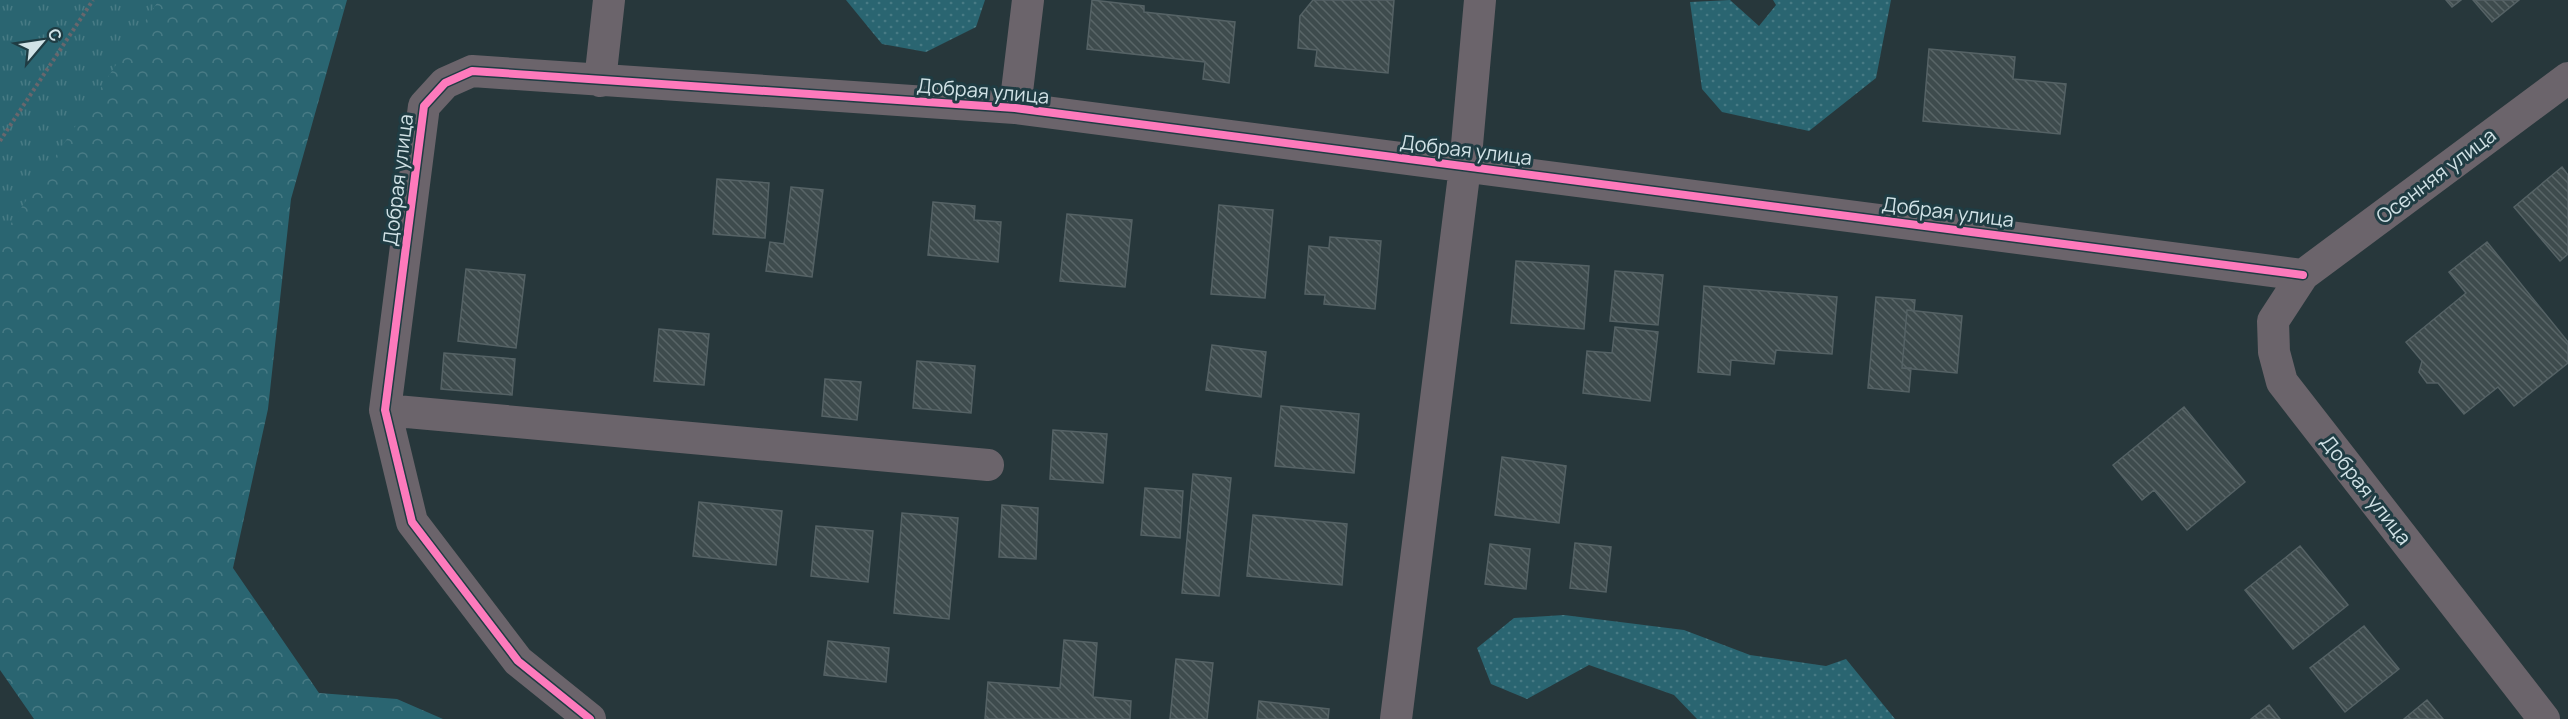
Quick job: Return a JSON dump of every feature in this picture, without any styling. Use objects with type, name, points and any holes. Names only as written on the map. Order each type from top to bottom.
[{"type":"street","points":[[600,81],[609,0]]},
{"type":"street","points":[[1015,108],[1028,0]]},
{"type":"street","points":[[1396,719],[1465,166],[1480,0]]},
{"type":"street","name":"Добрая улица","points":[[590,719],[518,661],[412,522],[385,410],[424,106],[445,84],[472,70],[600,81],[1015,108],[2303,275],[2274,321],[2274,352],[2282,382],[2544,719]]},
{"type":"street","name":"Осенняя улица","points":[[2303,275],[2568,78]]},
{"type":"street","points":[[385,410],[988,465]]},
{"type":"path","points":[[0,141],[93,0]]},
{"type":"green space","points":[[0,0],[347,0],[291,199],[268,409],[233,568],[319,693],[397,699],[443,719],[34,719],[0,670]]},
{"type":"green space","points":[[0,0],[159,0],[0,240]]},
{"type":"green space","points":[[846,0],[985,0],[976,27],[926,52],[882,44]]},
{"type":"green space","points":[[1730,0],[1759,26],[1776,5],[1773,0],[1891,0],[1876,78],[1809,131],[1722,112],[1702,89],[1690,2]]},
{"type":"green space","points":[[1564,615],[1684,630],[1750,655],[1826,666],[1846,659],[1895,719],[1697,719],[1674,695],[1589,665],[1527,699],[1491,684],[1477,648],[1514,618]]},
{"type":"building","points":[[1092,0],[1144,6],[1144,12],[1235,22],[1229,83],[1203,79],[1205,62],[1087,49]]},
{"type":"building","points":[[1313,0],[1394,0],[1388,73],[1315,66],[1317,50],[1298,48],[1300,16]]},
{"type":"building","points":[[2446,0],[2461,0],[2452,7]]},
{"type":"building","points":[[2473,0],[2519,0],[2492,22]]},
{"type":"building","points":[[1929,49],[2015,57],[2013,79],[2066,84],[2060,134],[1923,121]]},
{"type":"building","points":[[2562,167],[2568,175],[2568,254],[2560,261],[2514,207]]},
{"type":"building","points":[[717,179],[769,183],[765,238],[713,234]]},
{"type":"building","points":[[791,187],[823,190],[812,277],[766,271],[770,242],[784,244]]},
{"type":"building","points":[[933,202],[975,206],[974,220],[1001,222],[998,262],[928,255]]},
{"type":"building","points":[[1219,205],[1273,210],[1265,298],[1211,294]]},
{"type":"building","points":[[1067,214],[1132,220],[1125,287],[1060,281]]},
{"type":"building","points":[[1330,237],[1381,241],[1375,309],[1324,304],[1325,295],[1305,294],[1309,246],[1329,248]]},
{"type":"building","points":[[2487,242],[2568,342],[2568,363],[2514,406],[2498,387],[2464,414],[2438,383],[2427,383],[2419,372],[2422,361],[2406,342],[2466,293],[2449,272]]},
{"type":"building","points":[[1516,261],[1589,266],[1584,329],[1511,323]]},
{"type":"building","points":[[466,269],[525,275],[516,348],[458,341]]},
{"type":"building","points":[[1615,271],[1663,275],[1658,325],[1610,321]]},
{"type":"building","points":[[1704,286],[1837,297],[1832,354],[1776,350],[1774,364],[1731,360],[1730,375],[1698,372]]},
{"type":"building","points":[[1876,297],[1915,300],[1914,311],[1907,310],[1902,368],[1911,368],[1909,392],[1868,388]]},
{"type":"building","points":[[1907,310],[1962,316],[1957,373],[1902,368]]},
{"type":"building","points":[[1615,327],[1658,332],[1650,401],[1583,393],[1587,351],[1612,353]]},
{"type":"building","points":[[659,329],[709,334],[704,385],[654,381]]},
{"type":"building","points":[[1212,345],[1266,352],[1261,397],[1206,390]]},
{"type":"building","points":[[444,353],[515,359],[512,395],[441,389]]},
{"type":"building","points":[[917,361],[975,366],[971,413],[913,408]]},
{"type":"building","points":[[825,379],[861,382],[857,420],[822,416]]},
{"type":"building","points":[[1281,406],[1359,414],[1354,473],[1275,466]]},
{"type":"building","points":[[2184,407],[2245,482],[2187,530],[2154,490],[2142,500],[2113,465]]},
{"type":"building","points":[[1053,430],[1107,434],[1103,483],[1050,479]]},
{"type":"building","points":[[1502,457],[1566,466],[1559,523],[1495,515]]},
{"type":"building","points":[[1193,474],[1231,478],[1219,596],[1182,593]]},
{"type":"building","points":[[1145,488],[1183,491],[1180,538],[1141,535]]},
{"type":"building","points":[[699,502],[782,511],[776,565],[693,556]]},
{"type":"building","points":[[1002,505],[1038,508],[1036,559],[999,557]]},
{"type":"building","points":[[902,513],[958,518],[949,619],[894,613]]},
{"type":"building","points":[[1253,515],[1347,524],[1342,585],[1247,576]]},
{"type":"building","points":[[816,526],[873,531],[868,582],[811,576]]},
{"type":"building","points":[[1575,543],[1611,547],[1606,592],[1570,588]]},
{"type":"building","points":[[1490,544],[1530,549],[1526,589],[1485,584]]},
{"type":"building","points":[[2300,546],[2348,605],[2293,649],[2245,590]]},
{"type":"building","points":[[2364,626],[2399,669],[2345,712],[2310,668]]},
{"type":"building","points":[[1064,640],[1097,643],[1093,697],[1131,701],[1130,719],[985,719],[988,682],[1060,688]]},
{"type":"building","points":[[828,641],[889,648],[886,682],[824,675]]},
{"type":"building","points":[[1176,659],[1213,663],[1207,719],[1170,719]]},
{"type":"building","points":[[2427,700],[2443,719],[2404,719]]},
{"type":"building","points":[[1259,701],[1329,709],[1328,719],[1257,719]]},
{"type":"building","points":[[2269,705],[2280,719],[2251,719]]},
{"type":"cycle path","points":[[590,719],[518,661],[412,522],[385,410],[424,106],[445,83],[472,71],[1015,108],[2303,275]]}]
